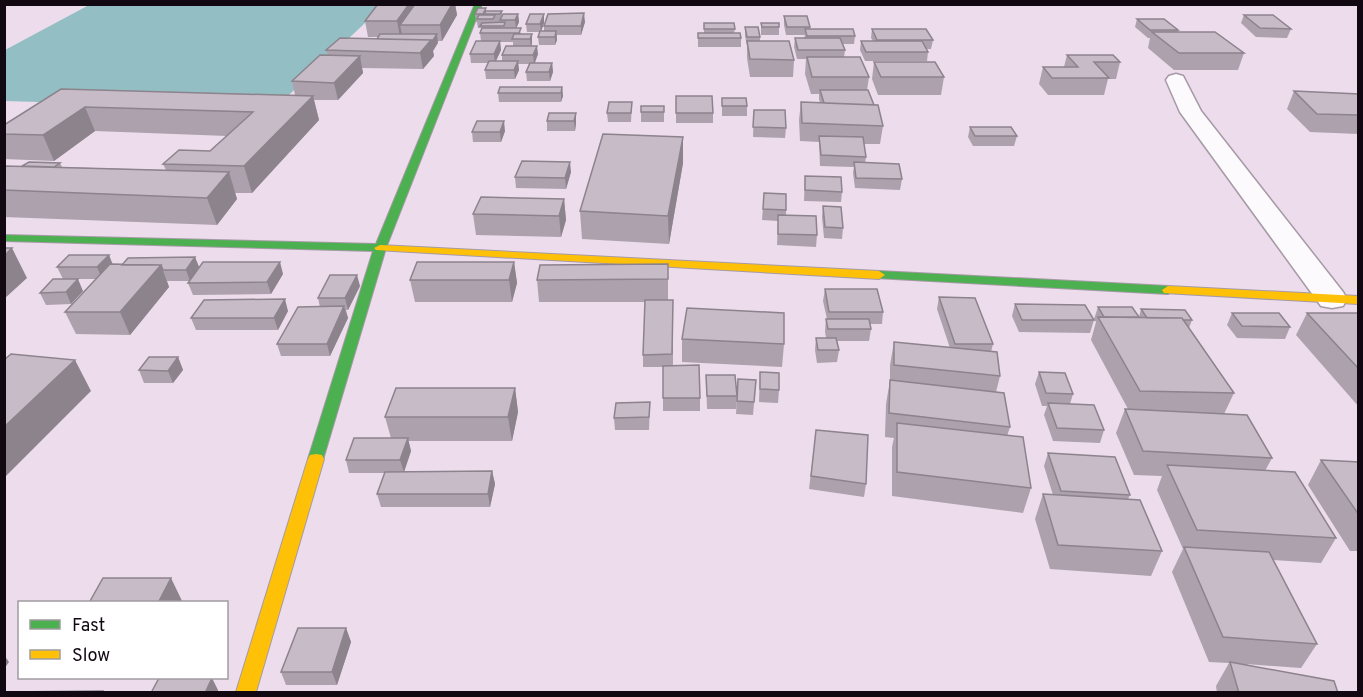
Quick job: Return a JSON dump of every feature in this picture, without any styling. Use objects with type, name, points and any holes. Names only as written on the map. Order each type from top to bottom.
[{"type":"street","points":[[246,693],[380,248],[479,4]]},
{"type":"street","points":[[1176,80],[1191,112],[1332,299]]},
{"type":"street","points":[[4,238],[380,248],[1359,300]]},
{"type":"shaded area","points":[[89,5],[384,5],[274,109],[5,101],[5,50]]},
{"type":"building","points":[[378,4],[409,4],[397,21],[365,21]]},
{"type":"building","points":[[415,4],[452,4],[440,25],[400,25]]},
{"type":"building","points":[[478,8],[486,8],[483,14],[475,14]]},
{"type":"building","points":[[485,11],[502,11],[500,14],[485,14]]},
{"type":"building","points":[[584,13],[581,26],[544,26],[548,14]]},
{"type":"building","points":[[503,14],[518,14],[515,20],[500,20]]},
{"type":"building","points":[[530,14],[544,14],[540,24],[526,24]]},
{"type":"building","points":[[479,15],[495,15],[493,19],[477,19]]},
{"type":"building","points":[[1244,15],[1273,15],[1291,29],[1260,28]]},
{"type":"building","points":[[784,16],[807,16],[810,27],[787,27]]},
{"type":"building","points":[[1137,19],[1164,19],[1178,30],[1150,30]]},
{"type":"building","points":[[505,22],[504,26],[480,26],[482,23]]},
{"type":"building","points":[[704,23],[734,23],[735,29],[704,29]]},
{"type":"building","points":[[761,23],[779,23],[779,27],[762,27]]},
{"type":"building","points":[[745,27],[758,27],[760,37],[747,37]]},
{"type":"building","points":[[482,28],[521,28],[519,33],[480,33]]},
{"type":"building","points":[[805,29],[853,29],[855,36],[807,36]]},
{"type":"building","points":[[872,29],[926,29],[933,40],[877,40]]},
{"type":"building","points":[[540,31],[556,31],[555,37],[538,37]]},
{"type":"building","points":[[1152,32],[1215,32],[1244,53],[1179,53]]},
{"type":"building","points":[[698,33],[740,33],[741,38],[698,38]]},
{"type":"building","points":[[380,34],[437,34],[431,43],[431,40],[377,39]]},
{"type":"building","points":[[514,34],[532,34],[530,39],[512,39]]},
{"type":"building","points":[[340,38],[431,40],[420,53],[326,50]]},
{"type":"building","points":[[795,38],[840,38],[845,50],[798,50]]},
{"type":"building","points":[[476,41],[500,41],[494,54],[470,54]]},
{"type":"building","points":[[747,41],[789,41],[794,60],[750,59]]},
{"type":"building","points":[[861,41],[922,41],[928,52],[866,52]]},
{"type":"building","points":[[506,46],[537,46],[533,55],[502,55]]},
{"type":"building","points":[[320,55],[360,56],[334,83],[292,81]]},
{"type":"building","points":[[1067,55],[1113,55],[1120,62],[1094,62],[1109,78],[1052,78],[1043,67],[1078,67]]},
{"type":"building","points":[[807,57],[860,57],[869,77],[812,77]]},
{"type":"building","points":[[489,61],[518,61],[514,70],[485,70]]},
{"type":"building","points":[[874,62],[935,62],[944,77],[881,77]]},
{"type":"building","points":[[530,63],[552,63],[549,72],[526,72]]},
{"type":"building","points":[[500,87],[562,87],[561,93],[498,93]]},
{"type":"building","points":[[61,89],[313,96],[244,166],[163,164],[179,150],[210,151],[253,112],[85,107],[43,135],[4,134],[4,125]]},
{"type":"building","points":[[820,90],[868,90],[874,105],[824,103]]},
{"type":"building","points":[[1294,91],[1359,94],[1359,115],[1317,114]]},
{"type":"building","points":[[676,96],[712,96],[713,113],[676,113]]},
{"type":"building","points":[[722,98],[746,98],[747,106],[722,106]]},
{"type":"building","points":[[609,102],[632,102],[631,113],[607,113]]},
{"type":"building","points":[[801,102],[878,105],[883,126],[802,123]]},
{"type":"building","points":[[641,106],[664,106],[664,112],[641,112]]},
{"type":"building","points":[[754,110],[785,110],[786,128],[753,127]]},
{"type":"building","points":[[549,113],[576,113],[574,121],[547,121]]},
{"type":"building","points":[[477,121],[504,121],[500,132],[472,132]]},
{"type":"building","points":[[970,127],[1011,127],[1017,136],[975,136]]},
{"type":"building","points":[[603,134],[683,137],[668,216],[580,211]]},
{"type":"building","points":[[819,136],[863,137],[866,157],[821,155]]},
{"type":"building","points":[[522,161],[570,162],[565,178],[515,177]]},
{"type":"building","points":[[29,162],[60,163],[54,167],[22,166]]},
{"type":"building","points":[[854,162],[899,164],[902,179],[856,178]]},
{"type":"building","points":[[4,166],[229,172],[207,198],[4,190]]},
{"type":"building","points":[[805,176],[841,177],[842,192],[805,190]]},
{"type":"building","points":[[764,193],[786,194],[786,210],[763,209]]},
{"type":"building","points":[[481,197],[564,199],[559,216],[473,214]]},
{"type":"building","points":[[823,206],[841,207],[843,228],[825,227]]},
{"type":"building","points":[[778,215],[816,216],[817,235],[778,234]]},
{"type":"building","points":[[4,248],[12,248],[4,256]]},
{"type":"building","points":[[69,255],[109,255],[97,267],[57,267]]},
{"type":"building","points":[[195,257],[186,270],[163,270],[161,265],[122,265],[128,258]]},
{"type":"building","points":[[203,262],[280,262],[267,282],[188,283]]},
{"type":"building","points":[[417,262],[514,262],[509,280],[410,280]]},
{"type":"building","points":[[110,264],[161,265],[120,312],[65,312]]},
{"type":"building","points":[[668,264],[668,279],[537,280],[540,265]]},
{"type":"building","points":[[330,275],[357,275],[345,298],[318,298]]},
{"type":"building","points":[[53,279],[78,279],[66,292],[40,293]]},
{"type":"building","points":[[825,289],[877,289],[883,312],[829,312]]},
{"type":"building","points":[[939,297],[975,298],[993,344],[955,344]]},
{"type":"building","points":[[285,299],[274,318],[191,318],[204,300]]},
{"type":"building","points":[[645,300],[673,300],[672,354],[643,355]]},
{"type":"building","points":[[1015,304],[1085,305],[1094,320],[1022,320]]},
{"type":"building","points":[[344,306],[327,344],[277,344],[298,307]]},
{"type":"building","points":[[1098,307],[1132,307],[1139,317],[1104,317]]},
{"type":"building","points":[[687,308],[784,313],[784,344],[682,339]]},
{"type":"building","points":[[1141,309],[1185,310],[1192,320],[1147,318]]},
{"type":"building","points":[[1232,313],[1279,313],[1290,327],[1242,326]]},
{"type":"building","points":[[1307,313],[1359,313],[1359,369]]},
{"type":"building","points":[[1098,317],[1182,318],[1234,393],[1140,391]]},
{"type":"building","points":[[826,319],[869,319],[871,329],[828,329]]},
{"type":"building","points":[[816,338],[836,338],[839,350],[818,350]]},
{"type":"building","points":[[894,342],[997,352],[1000,376],[894,365]]},
{"type":"building","points":[[11,354],[75,360],[4,427],[4,360]]},
{"type":"building","points":[[149,357],[178,357],[168,371],[139,370]]},
{"type":"building","points":[[699,365],[700,398],[663,398],[663,366]]},
{"type":"building","points":[[760,372],[779,373],[779,390],[760,389]]},
{"type":"building","points":[[1039,372],[1065,373],[1073,394],[1046,393]]},
{"type":"building","points":[[706,375],[735,375],[737,396],[707,396]]},
{"type":"building","points":[[738,379],[756,380],[754,402],[737,401]]},
{"type":"building","points":[[890,380],[1004,393],[1010,427],[889,413]]},
{"type":"building","points":[[396,388],[515,388],[508,417],[385,417]]},
{"type":"building","points":[[650,402],[649,417],[614,418],[616,403]]},
{"type":"building","points":[[1048,403],[1094,405],[1104,430],[1057,428]]},
{"type":"building","points":[[1125,409],[1247,415],[1272,458],[1143,451]]},
{"type":"building","points":[[897,423],[1023,437],[1031,488],[897,472]]},
{"type":"building","points":[[816,430],[868,435],[866,484],[811,476]]},
{"type":"building","points":[[354,438],[408,438],[400,460],[346,460]]},
{"type":"building","points":[[1048,453],[1115,457],[1130,495],[1061,491]]},
{"type":"building","points":[[1321,460],[1359,462],[1359,515]]},
{"type":"building","points":[[1167,465],[1295,472],[1336,538],[1197,530]]},
{"type":"building","points":[[492,471],[488,494],[377,494],[385,472]]},
{"type":"building","points":[[1043,494],[1140,500],[1162,551],[1058,545]]},
{"type":"building","points":[[1184,547],[1269,552],[1317,644],[1223,637]]},
{"type":"building","points":[[103,578],[171,578],[159,601],[90,601]]},
{"type":"building","points":[[298,628],[346,628],[332,672],[281,672]]},
{"type":"building","points":[[1230,662],[1334,681],[1338,693],[1239,693]]},
{"type":"building","points":[[158,679],[212,679],[205,693],[151,693]]},
{"type":"building","points":[[103,691],[102,693],[4,693],[4,692]]},
{"type":"traffic: fast","points":[[316,459],[380,248],[479,4]]},
{"type":"traffic: fast","points":[[4,238],[380,248]]},
{"type":"traffic: fast","points":[[879,275],[1168,290]]},
{"type":"traffic: slow","points":[[380,248],[879,275]]},
{"type":"traffic: slow","points":[[1168,290],[1358,300]]},
{"type":"traffic: slow","points":[[246,692],[316,459]]}]
